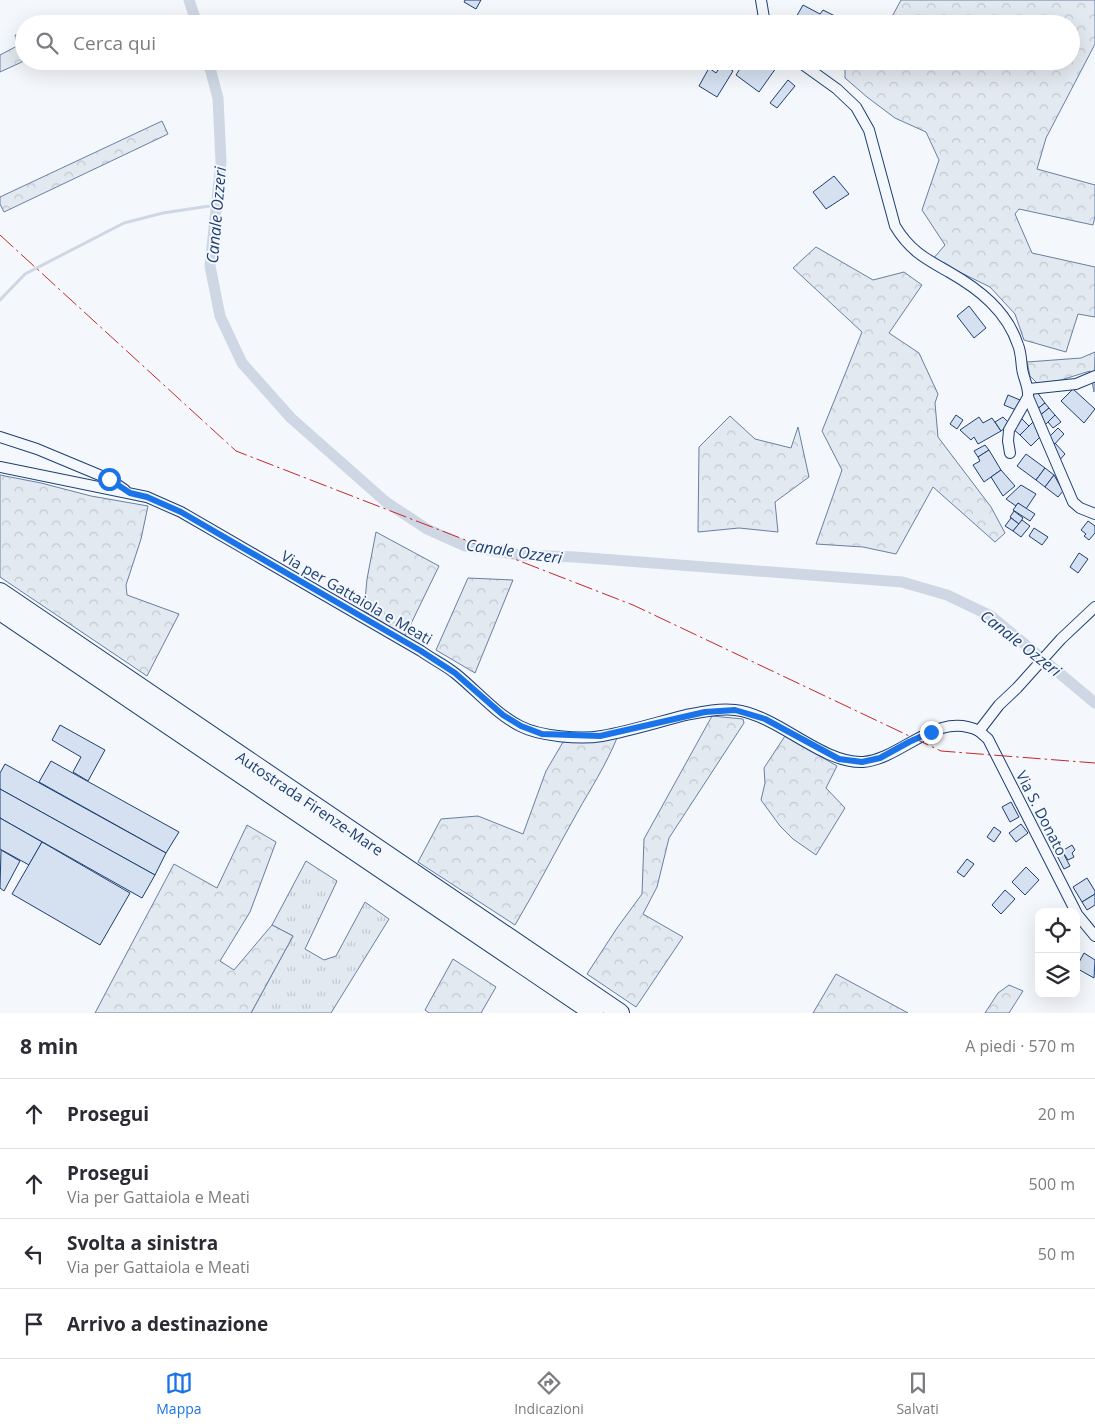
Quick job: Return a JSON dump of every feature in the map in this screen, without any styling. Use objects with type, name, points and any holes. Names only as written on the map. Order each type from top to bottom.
[{"type":"highway","name":"Autostrada Firenze-Mare","points":[[0,592],[620,1013]]},
{"type":"highway","name":"Autostrada Firenze-Mare","points":[[0,611],[594,1013]]},
{"type":"street","points":[[761,0],[764,15]]},
{"type":"street","points":[[810,70],[838,90],[856,107],[870,130],[895,226],[904,240],[920,256],[979,290],[1004,316],[1018,345],[1028,393],[1073,502],[1080,508],[1095,514]]},
{"type":"street","points":[[1028,393],[1076,384],[1095,376]]},
{"type":"street","points":[[1010,453],[1009,430],[1028,393]]},
{"type":"street","points":[[0,437],[37,449],[109,479],[130,493]]},
{"type":"street","name":"Via per Gattaiola e Meati","points":[[0,468],[147,497],[181,512],[421,651],[455,673],[503,715],[521,726],[542,734],[600,736],[705,712],[735,710],[765,719],[839,759],[862,762],[880,758],[931,732],[956,725],[969,726],[979,731]]},
{"type":"street","points":[[979,731],[999,705],[1095,607]]},
{"type":"street","name":"Via S. Donato","points":[[979,731],[988,739],[1074,908]]},
{"type":"street","name":"Via S. Donato","points":[[1080,917],[1095,936]]},
{"type":"green space","points":[[901,0],[1095,0],[1095,44],[1046,138],[1037,169],[1095,185],[1095,216],[1093,225],[1019,209],[1015,214],[1032,253],[1095,267],[1095,317],[1078,314],[1066,352],[1024,340],[1015,314],[990,287],[933,259],[945,245],[922,210],[939,160],[926,132],[895,118],[867,97],[845,78],[845,70],[1080,70],[1080,15],[893,15]]},
{"type":"green space","points":[[15,47],[15,65],[0,72],[0,55]]},
{"type":"green space","points":[[162,121],[168,134],[4,212],[0,204],[0,197]]},
{"type":"green space","points":[[816,247],[873,280],[904,272],[922,285],[889,333],[919,353],[938,394],[935,403],[938,437],[991,507],[1005,533],[995,542],[933,487],[896,554],[863,547],[816,544],[842,470],[822,431],[862,332],[793,268]]},
{"type":"green space","points":[[1095,352],[1094,392],[1090,371],[1061,380],[1038,384],[1030,376],[1027,362],[1081,358]]},
{"type":"green space","points":[[730,416],[755,439],[791,448],[798,427],[809,477],[775,502],[778,532],[739,528],[698,532],[699,447]]},
{"type":"green space","points":[[0,475],[91,496],[148,506],[141,539],[126,585],[127,595],[179,614],[147,676],[0,577]]},
{"type":"green space","points":[[376,532],[439,566],[405,636],[364,611],[367,579]]},
{"type":"green space","points":[[468,578],[513,580],[475,673],[436,650]]},
{"type":"green space","points":[[712,716],[743,719],[744,723],[669,838],[657,887],[643,914],[683,937],[636,1007],[587,974],[642,894],[644,839]]},
{"type":"green space","points":[[785,736],[837,766],[826,788],[845,808],[816,855],[793,839],[780,826],[761,800],[765,783],[764,768]]},
{"type":"green space","points":[[617,738],[603,767],[515,925],[418,862],[441,819],[478,816],[523,834],[546,771],[563,742]]},
{"type":"green space","points":[[247,825],[276,842],[250,912],[220,961],[234,970],[272,925],[293,936],[251,1013],[95,1013],[174,864],[217,888]]},
{"type":"green space","points":[[306,861],[337,881],[305,949],[324,960],[336,956],[365,902],[389,919],[331,1013],[251,1013],[293,936],[272,925]]},
{"type":"green space","points":[[453,959],[496,987],[481,1013],[429,1013],[425,1010]]},
{"type":"green space","points":[[836,974],[908,1013],[813,1013]]},
{"type":"green space","points":[[1009,985],[1023,991],[1009,1013],[985,1013],[998,993]]},
{"type":"building","points":[[465,0],[481,0],[476,9],[464,2]]},
{"type":"building","points":[[803,5],[820,14],[823,10],[833,15],[797,15]]},
{"type":"building","points":[[708,70],[716,73],[718,70],[733,71],[717,97],[699,86]]},
{"type":"building","points":[[739,70],[775,70],[759,92],[736,75]]},
{"type":"building","points":[[788,80],[795,86],[777,108],[770,103]]},
{"type":"building","points":[[834,176],[849,194],[826,209],[813,192]]},
{"type":"building","points":[[969,306],[986,328],[974,338],[957,316]]},
{"type":"building","points":[[1073,389],[1095,409],[1084,423],[1061,401]]},
{"type":"building","points":[[1037,392],[1045,403],[1036,410],[1029,396]]},
{"type":"building","points":[[1008,395],[1020,400],[1016,410],[1004,405]]},
{"type":"building","points":[[1045,403],[1049,408],[1038,417],[1036,410]]},
{"type":"building","points":[[1049,408],[1055,415],[1043,427],[1038,417]]},
{"type":"building","points":[[956,415],[963,420],[957,429],[950,424]]},
{"type":"building","points":[[1055,415],[1061,422],[1053,428],[1048,422]]},
{"type":"building","points":[[979,417],[983,423],[992,418],[1001,431],[978,444],[974,437],[971,440],[960,430]]},
{"type":"building","points":[[1003,417],[1010,424],[1001,431],[995,422]]},
{"type":"building","points":[[1021,418],[1029,426],[1020,435],[1012,428]]},
{"type":"building","points":[[1035,420],[1040,437],[1031,446],[1020,435]]},
{"type":"building","points":[[1058,428],[1064,434],[1051,448],[1047,439]]},
{"type":"building","points":[[1055,443],[1065,454],[1057,463],[1051,448]]},
{"type":"building","points":[[985,445],[989,450],[978,457],[974,451]]},
{"type":"building","points":[[989,450],[1001,470],[984,482],[973,465],[980,461],[978,457]]},
{"type":"building","points":[[1026,454],[1045,468],[1036,480],[1017,466]]},
{"type":"building","points":[[1045,468],[1054,475],[1045,487],[1036,480]]},
{"type":"building","points":[[1001,470],[1015,486],[1003,496],[991,477]]},
{"type":"building","points":[[1054,475],[1063,491],[1058,497],[1045,487]]},
{"type":"building","points":[[1021,485],[1036,494],[1026,509],[1018,503],[1016,506],[1006,499]]},
{"type":"building","points":[[1018,503],[1035,514],[1030,521],[1013,510]]},
{"type":"building","points":[[1014,511],[1023,518],[1019,524],[1010,517]]},
{"type":"building","points":[[1011,518],[1019,524],[1013,531],[1005,526]]},
{"type":"building","points":[[1022,520],[1030,526],[1021,537],[1013,531]]},
{"type":"building","points":[[1088,521],[1095,526],[1095,533],[1089,540],[1081,530]]},
{"type":"building","points":[[1034,528],[1048,537],[1042,545],[1029,536]]},
{"type":"building","points":[[1079,553],[1088,559],[1078,573],[1070,567]]},
{"type":"building","points":[[60,725],[105,750],[88,781],[73,772],[81,757],[52,740]]},
{"type":"building","points":[[51,761],[179,832],[166,853],[39,782]]},
{"type":"building","points":[[5,764],[166,853],[155,875],[0,789],[0,773]]},
{"type":"building","points":[[0,789],[155,875],[142,898],[0,818]]},
{"type":"building","points":[[1011,802],[1019,817],[1010,822],[1002,807]]},
{"type":"building","points":[[0,818],[42,842],[29,865],[0,849]]},
{"type":"building","points":[[1021,824],[1028,833],[1016,842],[1009,833]]},
{"type":"building","points":[[994,827],[1001,832],[994,842],[987,837]]},
{"type":"building","points":[[42,842],[130,893],[100,945],[12,894]]},
{"type":"building","points":[[1072,845],[1075,850],[1072,853],[1074,857],[1068,860],[1062,851]]},
{"type":"building","points":[[1061,849],[1070,866],[1064,869],[1055,852]]},
{"type":"building","points":[[1,850],[20,861],[4,891],[0,888]]},
{"type":"building","points":[[967,859],[974,864],[964,877],[957,872]]},
{"type":"building","points":[[1026,867],[1039,880],[1025,895],[1012,882]]},
{"type":"building","points":[[1087,878],[1095,894],[1082,902],[1073,887]]},
{"type":"building","points":[[1005,890],[1015,899],[1001,914],[992,905]]},
{"type":"building","points":[[1095,894],[1095,905],[1087,910],[1082,902]]},
{"type":"building","points":[[1084,953],[1095,960],[1094,978],[1080,970],[1080,960]]},
{"type":"waterway","name":"Canale Ozzeri","points":[[189,0],[194,15]]},
{"type":"waterway","name":"Canale Ozzeri","points":[[210,70],[218,98],[221,162],[210,266],[220,316],[242,363],[291,418],[386,502],[427,529],[465,546],[520,555],[575,557],[902,582],[947,595],[991,616],[1095,703]]},
{"type":"waterway","points":[[0,300],[25,274],[124,223],[163,213],[216,205]]},
{"type":"power","points":[[0,235],[236,451],[633,605],[941,751],[1095,763]]},
{"type":"route","points":[[109,479],[130,493],[147,497],[181,512],[421,651],[455,673],[503,715],[521,726],[542,734],[600,736],[705,712],[735,710],[765,719],[839,759],[862,762],[880,758],[931,732]]}]
